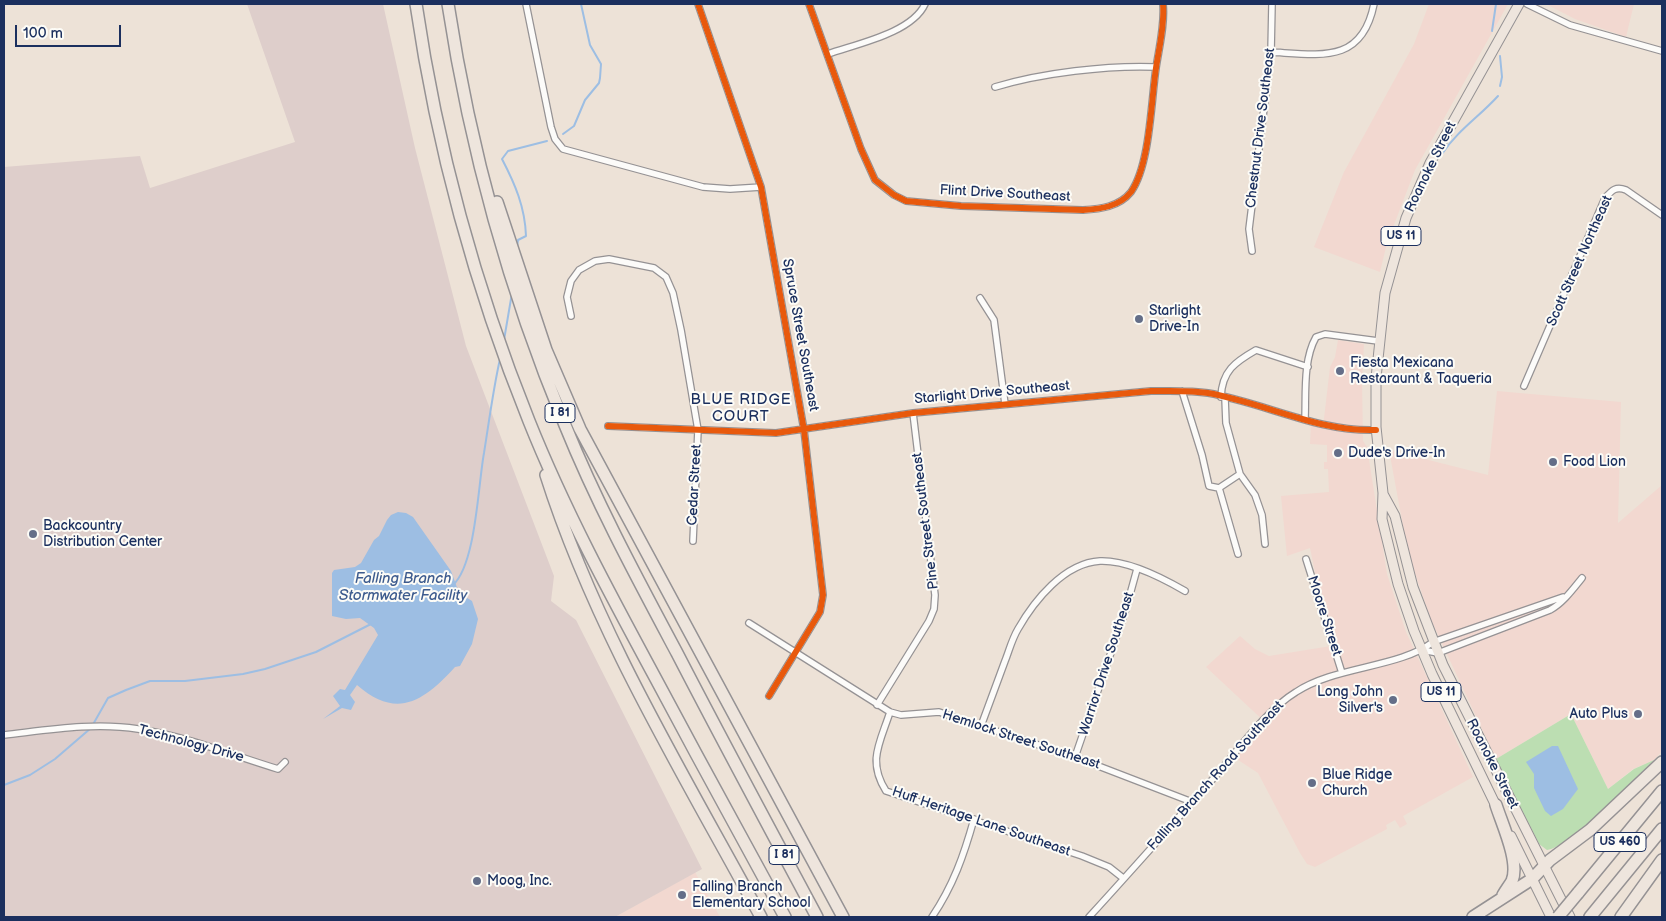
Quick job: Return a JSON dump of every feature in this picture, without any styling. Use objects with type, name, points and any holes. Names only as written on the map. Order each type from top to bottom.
[{"type":"highway","name":"I 81","points":[[416,4],[428,79],[459,211],[495,328],[530,423],[604,584],[785,917]]},
{"type":"highway","name":"I 81","points":[[448,4],[470,123],[487,194],[516,292],[546,378],[573,445],[625,556],[817,917]]},
{"type":"highway","points":[[470,123],[530,307],[563,394],[603,473],[843,917]]},
{"type":"highway","points":[[530,423],[563,526],[599,614],[761,917]]},
{"type":"highway","points":[[1474,917],[1532,879],[1543,866],[1590,830],[1662,762]]},
{"type":"highway","name":"US 460","points":[[1558,917],[1662,791]]},
{"type":"highway","points":[[1496,805],[1513,857],[1514,871],[1512,881],[1500,899]]},
{"type":"highway","name":"US 460","points":[[1590,916],[1662,829]]},
{"type":"highway","points":[[1621,917],[1662,860]]},
{"type":"main road","name":"Roanoke Street","points":[[1519,4],[1507,29],[1430,163],[1414,198],[1390,273],[1378,340],[1376,430],[1383,493],[1382,519],[1398,584],[1422,650],[1551,917]]},
{"type":"main road","name":"Roanoke Street","points":[[1383,493],[1395,516],[1413,587],[1433,642],[1570,917]]},
{"type":"street","points":[[526,4],[551,127],[555,139],[563,149],[703,187],[761,187]]},
{"type":"street","name":"Spruce Street Southeast","points":[[698,4],[761,187],[804,430],[823,595],[820,612],[769,696]]},
{"type":"street","name":"Flint Drive Southeast","points":[[809,4],[861,149],[876,180],[894,195],[906,201],[969,206],[1083,210],[1101,209],[1118,203],[1130,193],[1138,179],[1144,158],[1163,4]]},
{"type":"street","points":[[828,54],[908,24],[922,11],[925,4]]},
{"type":"street","name":"Chestnut Drive Southeast","points":[[1252,251],[1249,228],[1271,52],[1272,4]]},
{"type":"street","points":[[1271,52],[1315,54],[1343,50],[1356,43],[1366,32],[1374,4]]},
{"type":"street","points":[[1527,4],[1570,25],[1662,51]]},
{"type":"street","points":[[995,87],[1014,81],[1102,69],[1156,68]]},
{"type":"street","name":"Scott Street Northeast","points":[[1524,386],[1606,198],[1612,190],[1620,188],[1626,190],[1662,215]]},
{"type":"street","name":"Cedar Street","points":[[571,316],[567,297],[571,281],[579,270],[595,261],[610,259],[654,268],[666,277],[673,294],[681,330],[698,430],[693,541]]},
{"type":"street","points":[[980,298],[994,320],[1005,404]]},
{"type":"street","points":[[1305,419],[1308,367],[1312,345],[1316,338],[1325,334],[1378,340]]},
{"type":"street","points":[[1265,544],[1262,515],[1255,495],[1240,474],[1226,423],[1222,384],[1226,373],[1256,350],[1308,367]]},
{"type":"street","points":[[1182,391],[1202,455],[1209,486],[1219,488],[1240,474]]},
{"type":"street","name":"Starlight Drive Southeast","points":[[608,426],[776,433],[804,430],[865,418],[913,413],[1141,392],[1182,391],[1223,397],[1338,428],[1376,430]]},
{"type":"street","name":"Pine Street Southeast","points":[[877,704],[929,621],[934,609],[935,595],[913,413]]},
{"type":"street","points":[[1219,488],[1238,554]]},
{"type":"street","name":"Moore Street","points":[[1306,559],[1342,673]]},
{"type":"street","points":[[981,726],[1017,631],[1040,598],[1066,574],[1083,564],[1100,561],[1119,563],[1137,569],[1185,591]]},
{"type":"street","name":"Warrior Drive Southeast","points":[[1075,757],[1120,628],[1137,569]]},
{"type":"street","points":[[1422,650],[1438,653],[1550,610],[1559,605],[1563,597],[1582,578]]},
{"type":"street","points":[[1422,650],[1433,642],[1563,597]]},
{"type":"street","name":"Hemlock Street Southeast","points":[[749,623],[890,712],[901,716],[938,712],[1075,757],[1192,802]]},
{"type":"street","name":"Falling Branch Road Southeast","points":[[1089,917],[1282,702],[1308,685],[1422,650]]},
{"type":"street","name":"Huff Heritage Lane Southeast","points":[[890,712],[875,757],[877,776],[886,791],[1082,856],[1109,866],[1123,878]]},
{"type":"street","name":"Technology Drive","points":[[4,735],[79,727],[138,729],[191,742],[278,769],[285,762]]},
{"type":"street","points":[[932,917],[948,894],[962,859],[974,819]]},
{"type":"shaded area","points":[[247,4],[383,4],[415,148],[466,346],[554,576],[551,601],[576,620],[702,869],[615,917],[4,917],[4,167],[140,156],[150,188],[295,142]]},
{"type":"shaded area","points":[[1429,4],[1508,4],[1415,170],[1387,243],[1380,272],[1314,247],[1344,172],[1414,44]]},
{"type":"shaded area","points":[[1546,4],[1634,4],[1626,37],[1575,19]]},
{"type":"shaded area","points":[[1338,340],[1364,344],[1362,380],[1363,441],[1367,447],[1387,574],[1406,632],[1473,777],[1403,816],[1407,824],[1400,828],[1395,820],[1386,825],[1387,829],[1315,867],[1307,864],[1300,853],[1258,773],[1235,758],[1267,724],[1206,667],[1240,636],[1255,649],[1269,656],[1337,645],[1317,582],[1310,548],[1287,556],[1281,496],[1329,492],[1328,469],[1324,469],[1324,462],[1327,462],[1327,445],[1310,444],[1311,424],[1323,427],[1330,367],[1335,357]]},
{"type":"shaded area","points":[[1497,391],[1621,402],[1618,523],[1662,485],[1662,751],[1654,760],[1633,769],[1608,789],[1571,714],[1496,759],[1431,620],[1408,553],[1389,450],[1488,475]]},
{"type":"shaded area","name":"Falling Branch Elementary School","points":[[695,872],[720,917],[615,917]]},
{"type":"green space","points":[[1571,714],[1608,789],[1634,769],[1654,760],[1587,825],[1558,846],[1547,850],[1539,844],[1496,759]]},
{"type":"water","name":"Falling Branch Stormwater Facility","points":[[398,512],[406,513],[413,517],[451,571],[459,593],[472,601],[478,619],[472,644],[460,666],[455,667],[444,679],[421,697],[397,704],[385,702],[371,696],[357,685],[350,695],[355,702],[351,710],[342,708],[323,719],[340,706],[333,696],[340,689],[345,690],[378,635],[374,628],[360,618],[346,619],[332,616],[332,573],[334,570],[355,567],[361,563],[387,520],[391,515]]},
{"type":"water","points":[[1552,746],[1558,746],[1578,789],[1563,809],[1551,816],[1545,811],[1534,788],[1534,774],[1526,762]]},
{"type":"waterway","points":[[563,134],[574,126],[585,100],[599,83],[600,78],[601,64],[590,45],[581,4]]},
{"type":"waterway","points":[[1492,31],[1496,4]]},
{"type":"waterway","points":[[1500,56],[1502,77],[1500,86]]},
{"type":"waterway","points":[[1442,154],[1455,138],[1498,96]]},
{"type":"waterway","points":[[517,247],[518,240],[526,236],[524,215],[515,187],[502,159],[508,151],[547,141]]},
{"type":"waterway","points":[[504,340],[512,293]]},
{"type":"waterway","points":[[453,585],[461,575],[467,560],[475,523],[491,406],[500,359]]},
{"type":"waterway","points":[[4,785],[30,775],[55,759],[91,728],[108,698],[126,690],[150,681],[185,681],[243,674],[265,669],[316,652],[371,624]]},
{"type":"cycle path","points":[[698,4],[761,187],[804,430],[823,595],[820,612],[769,696]]},
{"type":"cycle path","points":[[809,4],[861,149],[875,180],[894,195],[906,201],[961,206],[1083,210],[1102,208],[1121,201],[1131,192],[1137,180],[1149,133],[1162,28],[1163,4]]},
{"type":"cycle path","points":[[608,426],[776,433],[913,413],[1151,391],[1180,391],[1208,393],[1312,422],[1354,429],[1376,430]]},
{"type":"place","name":"Starlight Drive-In","points":[[1139,319]]},
{"type":"place","name":"Fiesta Mexicana Restaraunt & Taqueria","points":[[1340,371]]},
{"type":"place","name":"Dude's Drive-In","points":[[1338,453]]},
{"type":"place","name":"Food Lion","points":[[1553,462]]},
{"type":"place","name":"Backcountry Distribution Center","points":[[33,534]]},
{"type":"place","name":"Long John Silver's","points":[[1393,700]]},
{"type":"place","name":"Auto Plus","points":[[1638,714]]},
{"type":"place","name":"Blue Ridge Church","points":[[1312,783]]},
{"type":"place","name":"Moog, Inc.","points":[[477,881]]},
{"type":"place","name":"Falling Branch Elementary School","points":[[682,895]]},
{"type":"district","name":"BLUE RIDGE COURT","points":[[741,408]]}]
